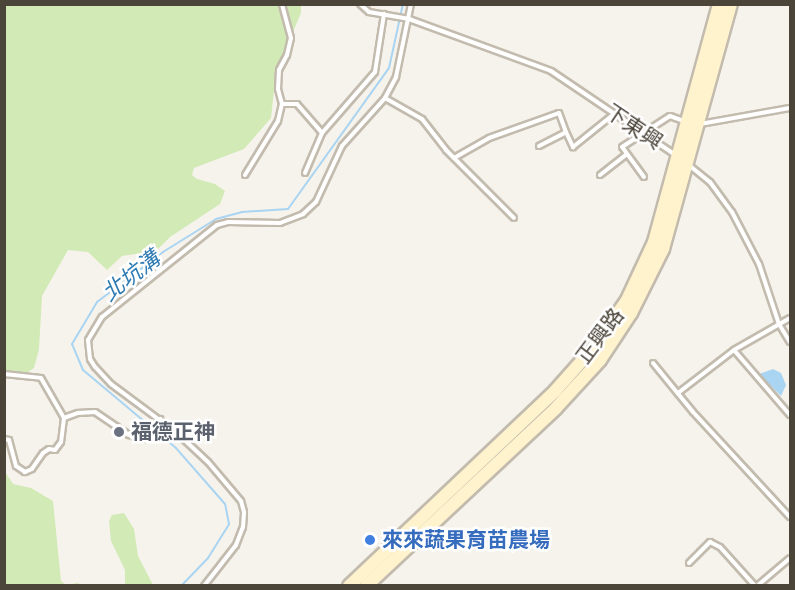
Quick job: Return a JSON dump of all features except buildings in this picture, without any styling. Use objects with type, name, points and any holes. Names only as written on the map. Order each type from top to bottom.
[{"type":"main road","name":"正興路","points":[[694,123],[719,4]]},
{"type":"main road","name":"正興路","points":[[366,585],[556,408],[600,360],[631,313],[663,249],[694,123],[730,4]]},
{"type":"main road","name":"正興路","points":[[349,585],[555,392],[594,347],[627,300],[654,242],[684,161]]},
{"type":"lane","points":[[245,175],[278,122],[282,104],[278,89],[279,70],[287,55],[291,38],[282,4]]},
{"type":"lane","name":"下東興","points":[[360,4],[369,12],[408,19],[551,71],[684,161],[710,182],[732,212],[759,264],[779,324],[790,342]]},
{"type":"lane","points":[[204,585],[236,545],[243,527],[244,512],[241,501],[208,462],[160,419],[111,384],[95,367],[88,349],[92,330],[102,317],[143,282],[217,225],[280,223],[303,214],[324,190],[342,146],[385,98],[396,77],[411,4]]},
{"type":"lane","points":[[305,173],[322,133],[375,72],[384,14]]},
{"type":"lane","points":[[385,98],[422,119],[454,158],[514,218]]},
{"type":"lane","points":[[282,104],[297,104],[322,133]]},
{"type":"lane","points":[[644,177],[622,147],[670,116],[694,123],[790,108]]},
{"type":"lane","points":[[454,158],[489,138],[560,112],[573,147],[614,114]]},
{"type":"lane","points":[[539,146],[566,132]]},
{"type":"lane","points":[[600,175],[627,154]]},
{"type":"lane","points":[[678,393],[735,350],[790,318]]},
{"type":"lane","points":[[735,350],[790,415]]},
{"type":"lane","points":[[653,363],[790,518]]},
{"type":"lane","points":[[4,374],[40,378],[64,418],[61,442],[55,450],[49,449],[43,453],[32,469],[25,472],[15,466],[9,440],[4,439]]},
{"type":"lane","points":[[64,418],[78,413],[95,412],[129,435],[144,440],[160,419]]},
{"type":"lane","points":[[689,563],[710,542],[720,547],[756,585],[790,558]]},
{"type":"green space","points":[[4,5],[301,5],[301,13],[276,71],[271,118],[244,149],[194,168],[192,175],[197,179],[215,184],[225,191],[220,204],[170,237],[156,251],[122,256],[107,270],[88,252],[68,250],[42,296],[39,349],[34,368],[28,372],[5,373]]},
{"type":"green space","points":[[5,472],[13,484],[31,488],[53,501],[61,581],[66,585],[5,585]]},
{"type":"green space","points":[[124,513],[134,529],[138,556],[153,585],[125,585],[125,570],[111,541],[109,521],[112,515]]},
{"type":"water","points":[[773,369],[781,373],[786,385],[781,396],[759,374]]},
{"type":"waterway","name":"北坑溝","points":[[181,586],[208,558],[229,524],[225,504],[176,448],[83,370],[72,344],[97,302],[163,252],[216,219],[242,212],[288,209],[389,68],[403,4]]},
{"type":"place","name":"福德正神","points":[[119,432]]},
{"type":"place","name":"來來蔬果育苗農場","points":[[370,540]]}]
